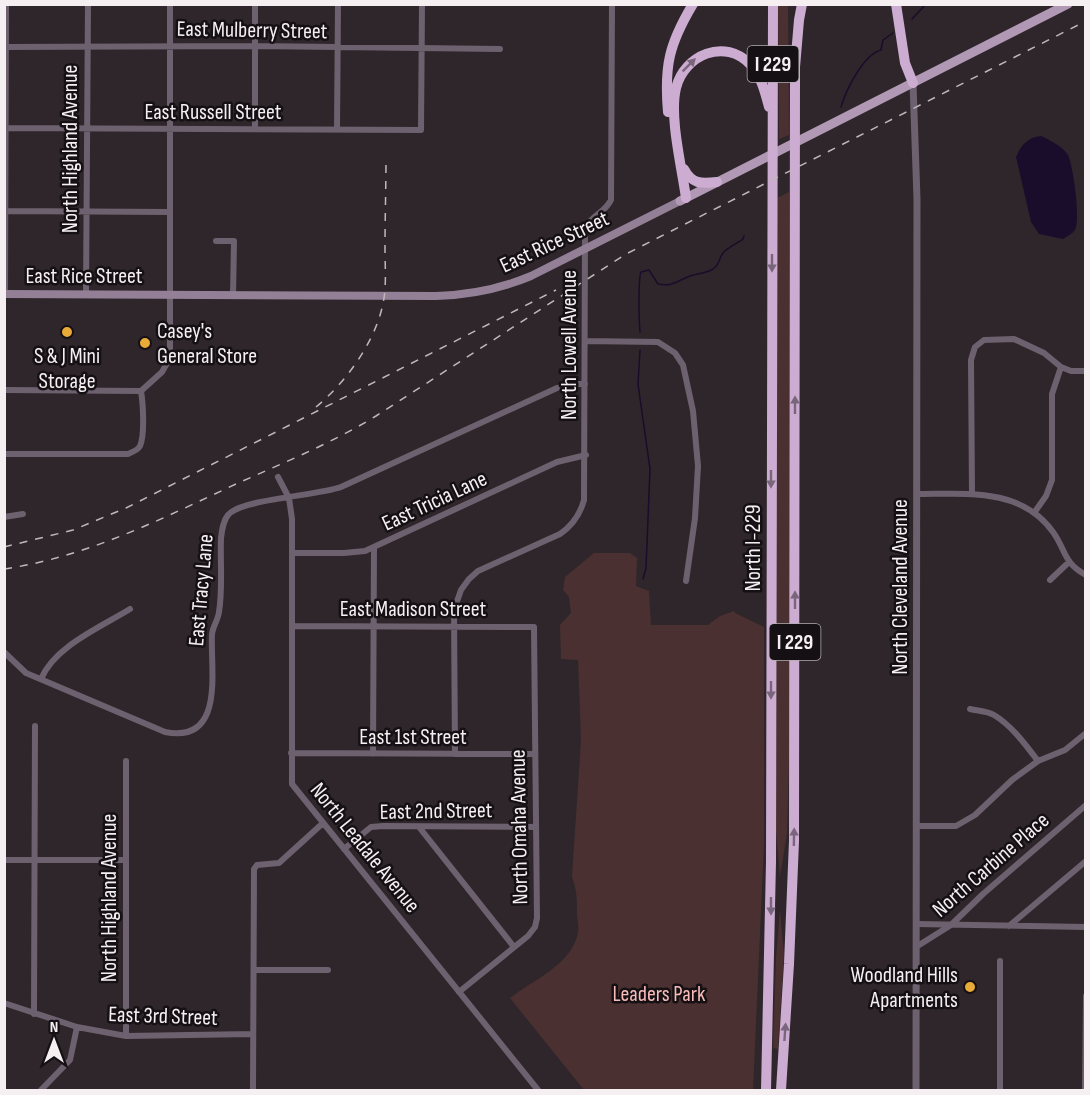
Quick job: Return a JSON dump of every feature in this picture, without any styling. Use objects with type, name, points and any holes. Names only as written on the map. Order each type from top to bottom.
[{"type":"highway","points":[[683,200],[669,121],[666,81],[674,40],[693,4]]},
{"type":"highway","name":"North I-229","points":[[766,1090],[771,862],[773,4]]},
{"type":"highway","name":"I 229","points":[[795,4],[795,67]]},
{"type":"highway","points":[[795,67],[802,4]]},
{"type":"highway","points":[[896,4],[904,60],[913,83]]},
{"type":"highway","points":[[902,4],[913,83]]},
{"type":"highway","points":[[683,200],[674,108],[676,87],[687,66],[696,58],[707,53],[724,51],[734,53],[749,62],[764,89],[773,127]]},
{"type":"highway","name":"North I-229","points":[[781,1090],[793,883],[795,67]]},
{"type":"highway","points":[[680,160],[692,180],[701,183],[717,182]]},
{"type":"main road","name":"East Rice Street","points":[[5,294],[436,296],[475,293],[525,279],[1068,4]]},
{"type":"street","points":[[5,294],[6,4]]},
{"type":"street","name":"North Highland Avenue","points":[[86,294],[88,4]]},
{"type":"street","points":[[4,454],[124,454],[135,452],[140,446],[142,437],[141,391],[170,361],[171,4]]},
{"type":"street","points":[[255,4],[255,129]]},
{"type":"street","points":[[338,4],[338,129]]},
{"type":"street","points":[[422,4],[422,48]]},
{"type":"street","name":"North Lowell Avenue","points":[[455,754],[453,626],[457,597],[473,575],[560,534],[582,510],[586,455],[586,249],[588,222],[606,209],[611,200],[612,4]]},
{"type":"street","name":"East Mulberry Street","points":[[5,47],[255,46],[500,49]]},
{"type":"street","name":"East Russell Street","points":[[5,128],[421,130],[422,48]]},
{"type":"street","name":"North Cleveland Avenue","points":[[913,83],[917,200],[916,1090]]},
{"type":"street","points":[[5,211],[170,212]]},
{"type":"street","points":[[216,241],[234,241],[234,296]]},
{"type":"street","points":[[972,494],[971,360],[975,347],[984,340],[1014,339],[1044,353],[1061,367],[1071,371],[1086,371]]},
{"type":"street","points":[[585,341],[658,342],[675,353],[683,365],[693,411],[698,466],[695,518],[686,580]]},
{"type":"street","points":[[1034,513],[1046,496],[1052,480],[1052,394],[1061,367]]},
{"type":"street","name":"East Tracy Lane","points":[[4,652],[26,673],[165,732],[182,733],[202,722],[212,702],[212,634],[220,608],[220,538],[227,515],[248,504],[341,487],[557,388],[570,384],[585,384]]},
{"type":"street","points":[[4,390],[141,391]]},
{"type":"street","name":"East Tricia Lane","points":[[292,553],[359,552],[374,547],[557,462],[586,455]]},
{"type":"street","name":"North Leadale Avenue","points":[[278,477],[289,498],[292,519],[292,784],[538,1090]]},
{"type":"street","points":[[917,494],[972,494],[1000,497],[1022,505],[1034,513],[1054,534],[1069,562],[1086,575]]},
{"type":"street","points":[[4,517],[23,514]]},
{"type":"street","points":[[373,754],[374,547]]},
{"type":"street","points":[[1050,580],[1069,562]]},
{"type":"street","points":[[41,678],[48,665],[60,652],[130,609]]},
{"type":"street","name":"East Madison Street","points":[[292,626],[534,627]]},
{"type":"street","name":"North Omaha Avenue","points":[[459,992],[528,936],[535,927],[537,918],[534,627]]},
{"type":"street","points":[[970,709],[987,712],[1000,719],[1038,761]]},
{"type":"street","points":[[34,1014],[35,726]]},
{"type":"street","points":[[916,826],[956,826],[975,815],[1012,780],[1038,761],[1065,750],[1086,733]]},
{"type":"street","name":"East 1st Street","points":[[291,753],[535,754]]},
{"type":"street","name":"North Highland Avenue","points":[[126,761],[126,1035]]},
{"type":"street","name":"North Carbine Place","points":[[916,947],[951,925],[1086,804]]},
{"type":"street","points":[[254,1090],[254,872],[257,865],[282,861],[323,823]]},
{"type":"street","name":"East 2nd Street","points":[[344,849],[372,827],[536,827]]},
{"type":"street","points":[[419,827],[514,947]]},
{"type":"street","points":[[4,860],[125,860]]},
{"type":"street","points":[[1008,926],[1086,861]]},
{"type":"street","points":[[1076,870],[1086,870]]},
{"type":"street","points":[[916,924],[1086,927]]},
{"type":"street","points":[[1000,961],[1000,1090]]},
{"type":"street","points":[[254,970],[328,970]]},
{"type":"street","points":[[1085,996],[1085,1090]]},
{"type":"street","name":"East 3rd Street","points":[[4,1004],[77,1027],[126,1035],[253,1034]]},
{"type":"street","points":[[41,1090],[70,1060],[77,1027]]},
{"type":"green space","points":[[778,5],[788,5],[789,135],[779,139]]},
{"type":"green space","points":[[789,192],[789,761],[787,833],[780,877],[776,830],[777,198]]},
{"type":"green space","name":"Leaders Park","points":[[594,553],[630,553],[637,558],[636,586],[649,591],[651,625],[708,625],[720,616],[734,611],[764,627],[764,843],[753,1090],[584,1090],[510,998],[560,962],[575,943],[578,932],[576,895],[572,877],[581,740],[578,660],[561,659],[560,625],[571,613],[569,597],[563,590],[565,577]]},
{"type":"green space","points":[[780,909],[784,955],[778,1049],[773,1048]]},
{"type":"shaded area","points":[[1041,136],[1056,144],[1068,155],[1072,170],[1076,193],[1077,225],[1074,231],[1063,239],[1039,234],[1031,222],[1016,157],[1026,142]]},
{"type":"waterway","points":[[912,19],[926,4]]},
{"type":"waterway","points":[[841,107],[851,83],[862,66],[874,53],[881,50],[883,40],[893,33]]},
{"type":"waterway","points":[[640,332],[641,272],[649,270],[658,284],[667,285],[707,272],[715,267],[725,251],[744,236]]},
{"type":"waterway","points":[[640,350],[638,384],[650,469],[646,568],[643,579]]},
{"type":"railway","points":[[4,569],[65,556],[123,535],[342,435],[376,416],[626,254],[1086,21]]},
{"type":"railway","points":[[316,407],[337,387],[365,349],[382,308],[385,294],[386,157]]},
{"type":"railway","points":[[4,547],[73,530],[126,508],[556,290]]},
{"type":"place","name":"S & J Mini Storage","points":[[67,332]]},
{"type":"place","name":"Casey's General Store","points":[[145,343]]},
{"type":"place","name":"Woodland Hills Apartments","points":[[970,987]]}]
